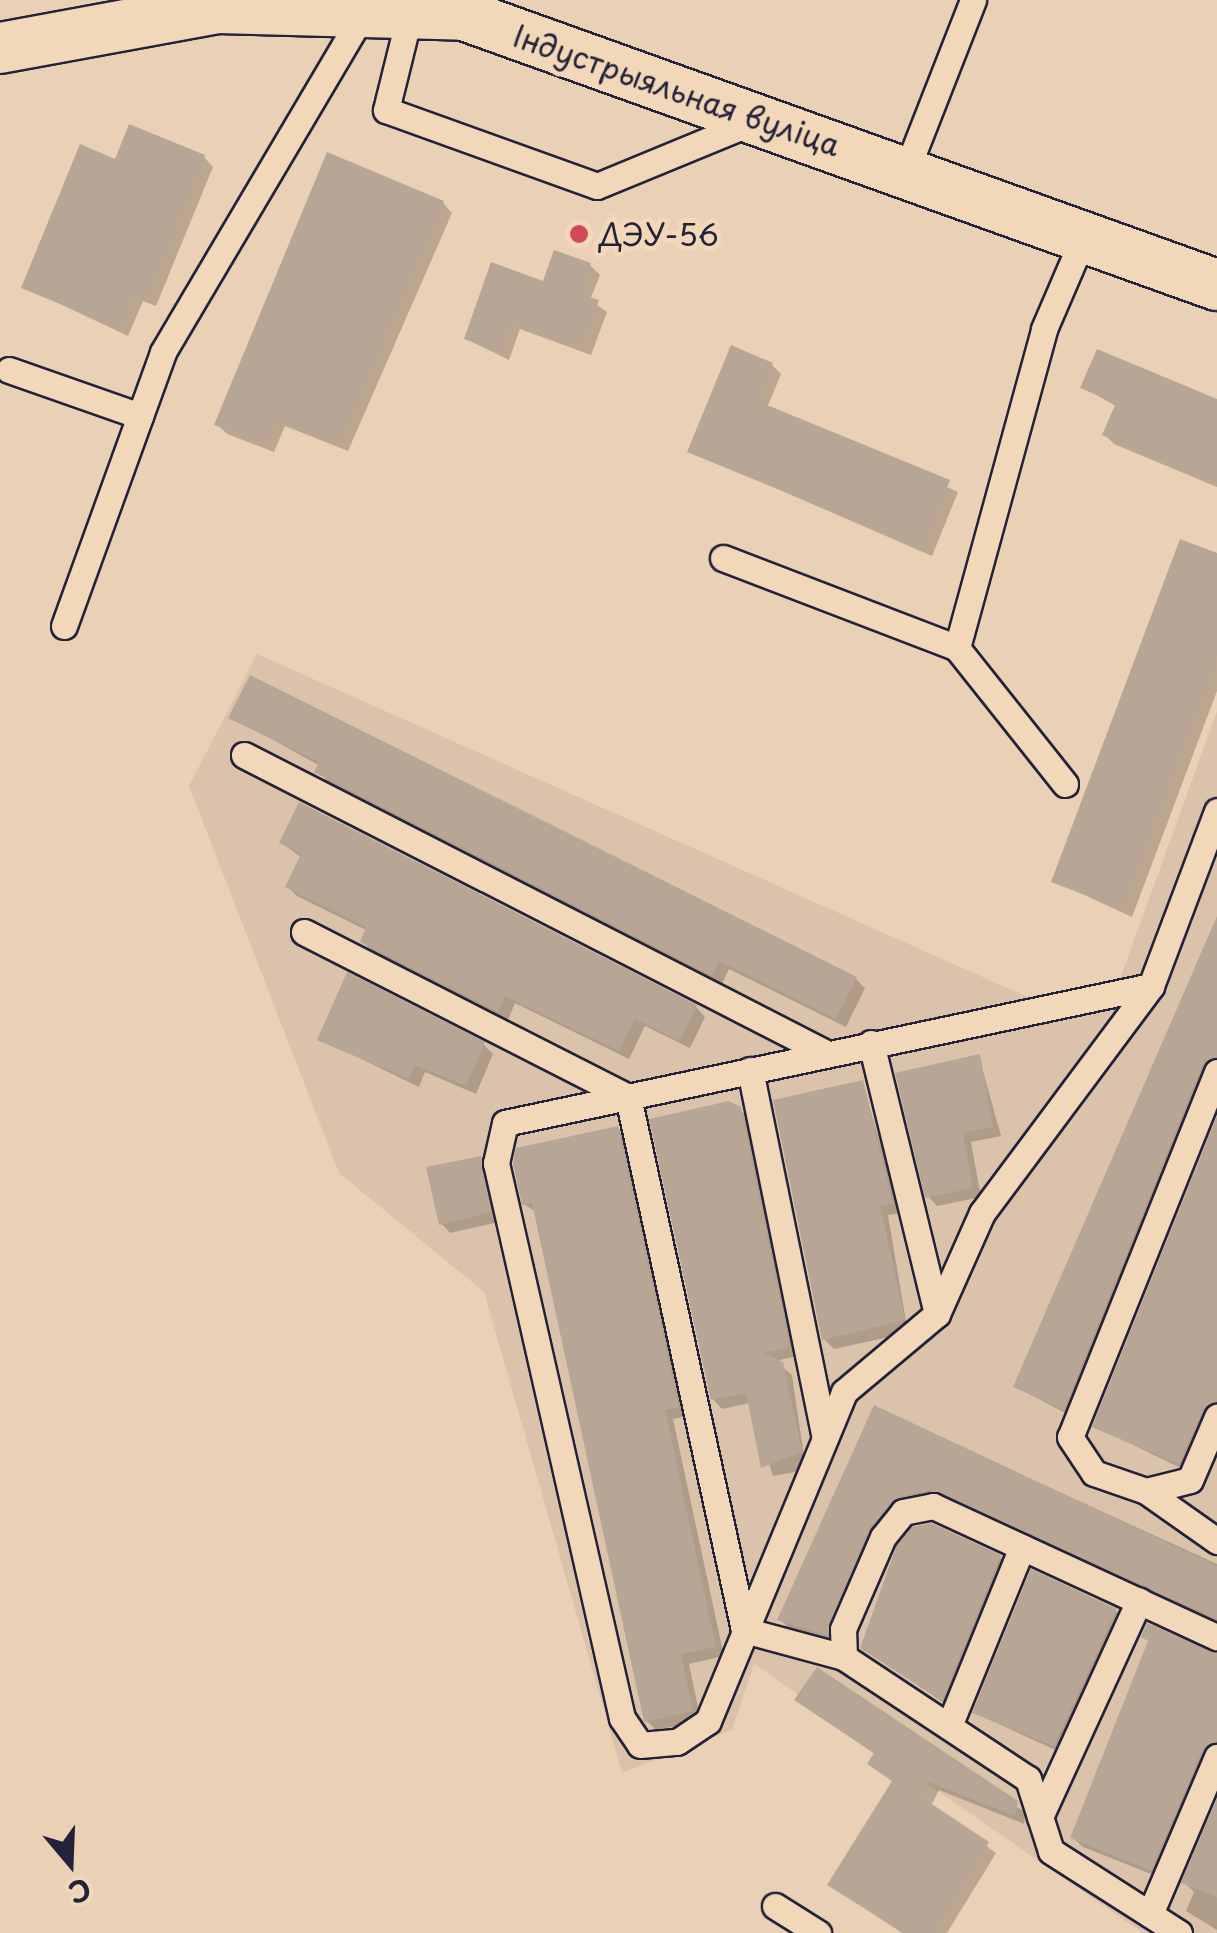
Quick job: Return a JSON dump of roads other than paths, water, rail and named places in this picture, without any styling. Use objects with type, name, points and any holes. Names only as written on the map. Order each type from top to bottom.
[{"type":"street","name":"Індустрыяльная вуліца","points":[[0,48],[218,8],[387,12],[467,7],[760,120],[1217,285]]},
{"type":"lane","points":[[906,171],[973,0]]},
{"type":"lane","points":[[387,12],[386,110],[597,186],[760,120]]},
{"type":"lane","points":[[64,626],[164,352],[387,12]]},
{"type":"lane","points":[[957,648],[1044,329],[1084,236]]},
{"type":"lane","points":[[10,370],[140,416]]},
{"type":"lane","points":[[722,558],[957,648],[1065,784]]},
{"type":"lane","points":[[244,756],[826,1053]]},
{"type":"lane","points":[[1151,986],[505,1122],[496,1162],[622,1718],[640,1744],[677,1742],[708,1721],[844,1392],[937,1314],[982,1213],[1151,986],[1217,812]]},
{"type":"lane","points":[[304,932],[628,1097]]},
{"type":"lane","points":[[872,1043],[937,1314]]},
{"type":"lane","points":[[750,1070],[825,1438]]},
{"type":"lane","points":[[1217,1072],[1070,1437],[1094,1474],[1146,1492],[1217,1540]]},
{"type":"lane","points":[[628,1097],[744,1630]]},
{"type":"lane","points":[[1146,1492],[1190,1480],[1217,1416]]},
{"type":"lane","points":[[844,1657],[843,1629],[903,1512],[933,1506],[1217,1637]]},
{"type":"lane","points":[[948,1726],[1022,1547]]},
{"type":"lane","points":[[1040,1818],[1139,1601]]},
{"type":"lane","points":[[744,1630],[844,1657],[1028,1779],[1051,1851],[1178,1933]]},
{"type":"lane","points":[[1150,1914],[1217,1757]]},
{"type":"lane","points":[[775,1906],[818,1933]]},
{"type":"place","name":"ДЭУ-56","points":[[579,234]]}]
